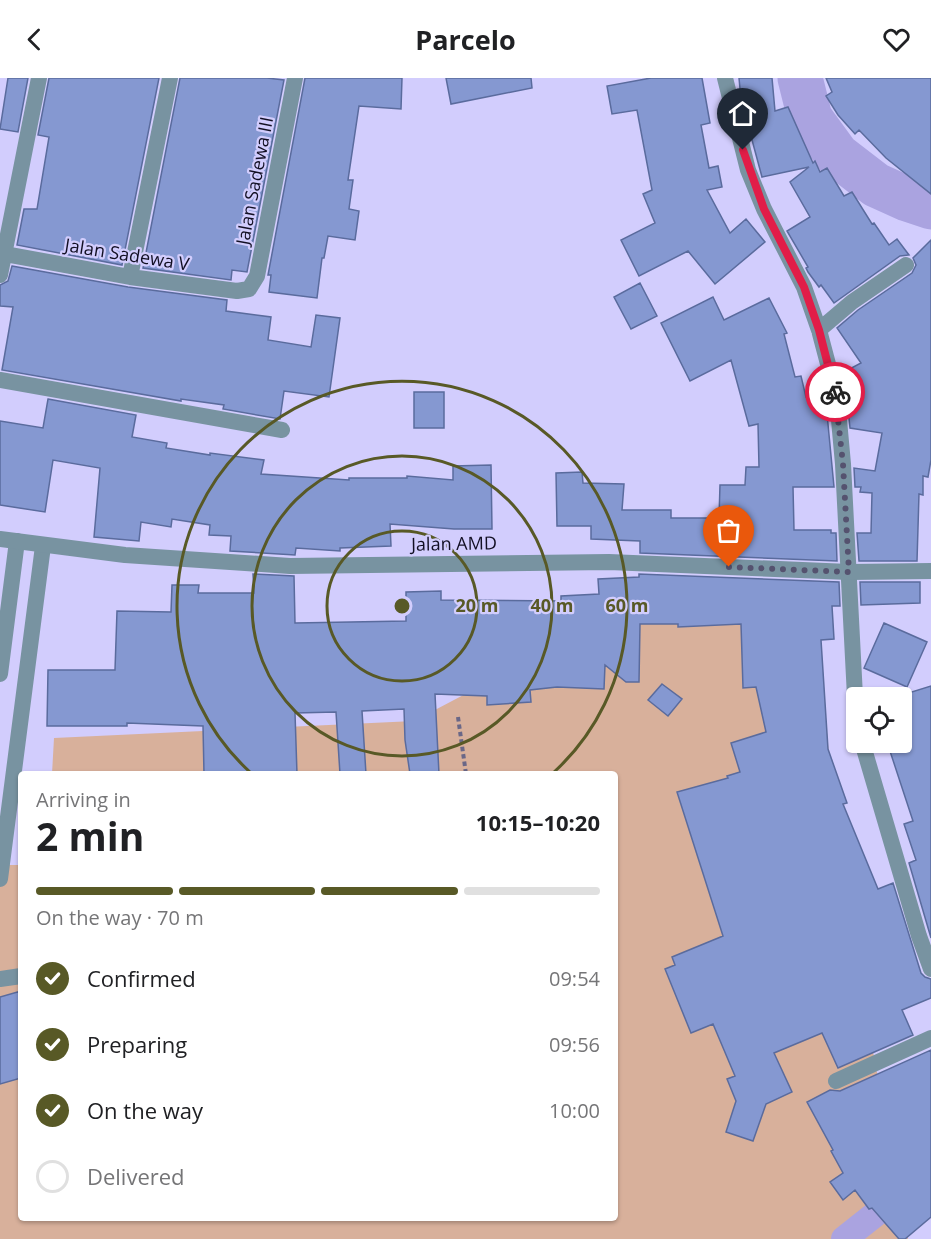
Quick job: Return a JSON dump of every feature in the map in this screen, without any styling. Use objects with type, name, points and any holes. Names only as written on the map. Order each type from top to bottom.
[{"type":"street","points":[[0,275],[2,253],[39,78]]},
{"type":"street","points":[[130,277],[170,78]]},
{"type":"street","name":"Jalan Sadewa III","points":[[249,289],[257,276],[295,78]]},
{"type":"street","points":[[725,78],[748,170],[764,209],[804,287],[819,330],[837,398],[843,464],[855,687]]},
{"type":"street","name":"Jalan Sadewa V","points":[[2,253],[130,277],[237,291],[249,289]]},
{"type":"street","points":[[819,330],[852,302],[906,265]]},
{"type":"street","points":[[0,380],[282,430]]},
{"type":"street","points":[[0,674],[8,540]]},
{"type":"street","name":"Jalan AMD","points":[[8,540],[125,555],[290,566],[609,562],[849,572],[931,571]]},
{"type":"street","points":[[0,879],[43,546]]},
{"type":"street","points":[[865,753],[919,936],[931,969]]},
{"type":"street","points":[[0,980],[18,977]]},
{"type":"street","points":[[836,1080],[931,1038]]},
{"type":"path","points":[[458,717],[466,771]]},
{"type":"shaded area","points":[[816,600],[838,864],[908,1239],[0,1239],[0,865],[18,865],[18,1221],[618,1221],[618,771],[52,771],[54,738],[414,721],[593,627]]},
{"type":"building","points":[[8,78],[28,78],[18,132],[0,129]]},
{"type":"building","points":[[49,78],[159,78],[122,265],[17,245],[24,209],[37,209],[49,137],[38,135]]},
{"type":"building","points":[[180,78],[284,80],[247,272],[232,270],[231,280],[143,268]]},
{"type":"building","points":[[305,78],[402,78],[401,109],[359,106],[348,180],[353,180],[349,209],[359,211],[355,240],[328,236],[324,258],[322,258],[317,298],[269,292],[271,275],[268,275]]},
{"type":"building","points":[[446,78],[531,78],[532,88],[451,104]]},
{"type":"building","points":[[651,78],[702,78],[710,123],[701,125],[709,168],[718,166],[722,187],[707,190],[730,233],[746,219],[765,242],[715,284],[688,251],[639,276],[621,240],[655,223],[643,194],[652,190],[637,110],[612,114],[607,86]]},
{"type":"building","points":[[739,78],[772,78],[775,111],[788,107],[813,163],[815,161],[820,172],[827,168],[844,196],[852,192],[872,224],[874,223],[889,245],[897,239],[909,255],[900,256],[834,303],[808,272],[806,268],[808,267],[787,231],[810,217],[790,182],[809,167],[762,177],[741,99]]},
{"type":"building","points":[[826,78],[931,78],[931,194],[886,158],[859,130],[855,134],[838,115],[826,96],[832,92]]},
{"type":"building","points":[[931,240],[931,460],[928,477],[923,476],[923,495],[919,494],[917,561],[859,561],[857,533],[871,533],[872,493],[860,492],[861,487],[855,487],[854,468],[875,471],[882,433],[850,428],[846,389],[850,388],[842,373],[861,363],[837,328],[858,310],[912,273],[916,265],[913,258]]},
{"type":"building","points":[[12,266],[128,287],[227,300],[226,311],[271,317],[268,340],[311,347],[316,315],[340,318],[329,397],[284,391],[280,419],[223,409],[224,405],[181,399],[181,401],[2,370],[13,307],[0,306],[0,285],[8,281]]},
{"type":"building","points":[[640,283],[657,316],[631,329],[614,297]]},
{"type":"building","points":[[713,297],[724,320],[769,298],[787,333],[784,334],[795,377],[801,376],[806,397],[825,393],[834,487],[793,487],[794,530],[831,530],[831,533],[836,533],[837,561],[640,553],[640,541],[591,539],[591,526],[557,526],[556,473],[582,472],[583,483],[624,484],[622,510],[671,510],[671,518],[719,518],[720,485],[745,485],[746,467],[759,467],[758,424],[749,426],[731,360],[690,381],[661,323]]},
{"type":"building","points":[[414,392],[444,392],[444,428],[414,428]]},
{"type":"building","points":[[48,399],[136,415],[132,437],[167,443],[166,448],[264,460],[261,474],[349,480],[349,478],[407,478],[407,476],[453,480],[453,466],[491,465],[492,529],[454,529],[390,524],[391,546],[340,548],[340,551],[296,548],[295,555],[230,551],[231,536],[209,535],[210,525],[172,519],[171,527],[141,522],[139,541],[94,537],[100,468],[53,460],[45,512],[0,505],[0,421],[43,428]]},
{"type":"building","points":[[253,574],[294,576],[295,623],[406,621],[406,592],[441,591],[441,600],[561,601],[561,596],[599,594],[598,579],[639,577],[639,574],[839,582],[840,606],[832,606],[834,639],[821,640],[828,749],[847,803],[843,804],[878,889],[893,883],[921,973],[931,979],[931,998],[902,1010],[913,1035],[838,1068],[822,1033],[774,1053],[792,1092],[766,1104],[753,1141],[726,1132],[736,1101],[727,1079],[735,1076],[713,1024],[691,1033],[665,969],[675,965],[672,957],[723,936],[677,792],[728,778],[727,776],[740,772],[731,743],[766,732],[756,687],[743,688],[741,624],[678,627],[678,624],[640,624],[639,682],[626,682],[605,665],[604,689],[557,687],[530,690],[531,702],[487,705],[487,696],[435,694],[439,771],[410,771],[404,709],[362,711],[366,771],[340,771],[336,712],[295,713],[297,771],[204,771],[203,726],[127,723],[127,726],[47,726],[48,670],[115,670],[117,611],[171,612],[172,585],[199,585],[198,593],[254,593]]},
{"type":"building","points":[[860,582],[920,582],[920,603],[861,605]]},
{"type":"building","points":[[884,623],[927,642],[907,687],[864,668]]},
{"type":"building","points":[[662,684],[682,699],[668,716],[648,700]]},
{"type":"building","points":[[931,686],[931,938],[909,863],[916,860],[904,824],[913,821],[891,753],[912,753],[912,692]]},
{"type":"building","points":[[18,992],[18,1079],[0,1084],[0,997]]},
{"type":"building","points":[[931,1050],[931,1217],[905,1239],[899,1239],[872,1208],[869,1209],[855,1190],[843,1200],[830,1182],[843,1173],[807,1102],[830,1090],[840,1091]]},
{"type":"waterway","points":[[800,78],[810,118],[837,155],[876,185],[931,207]]},
{"type":"waterway","points":[[844,1239],[931,1170]]},
{"type":"way so far","points":[[729,567],[849,572],[843,464],[835,392]]},
{"type":"route","points":[[743,150],[748,170],[764,209],[804,287],[819,330],[835,392]]}]
